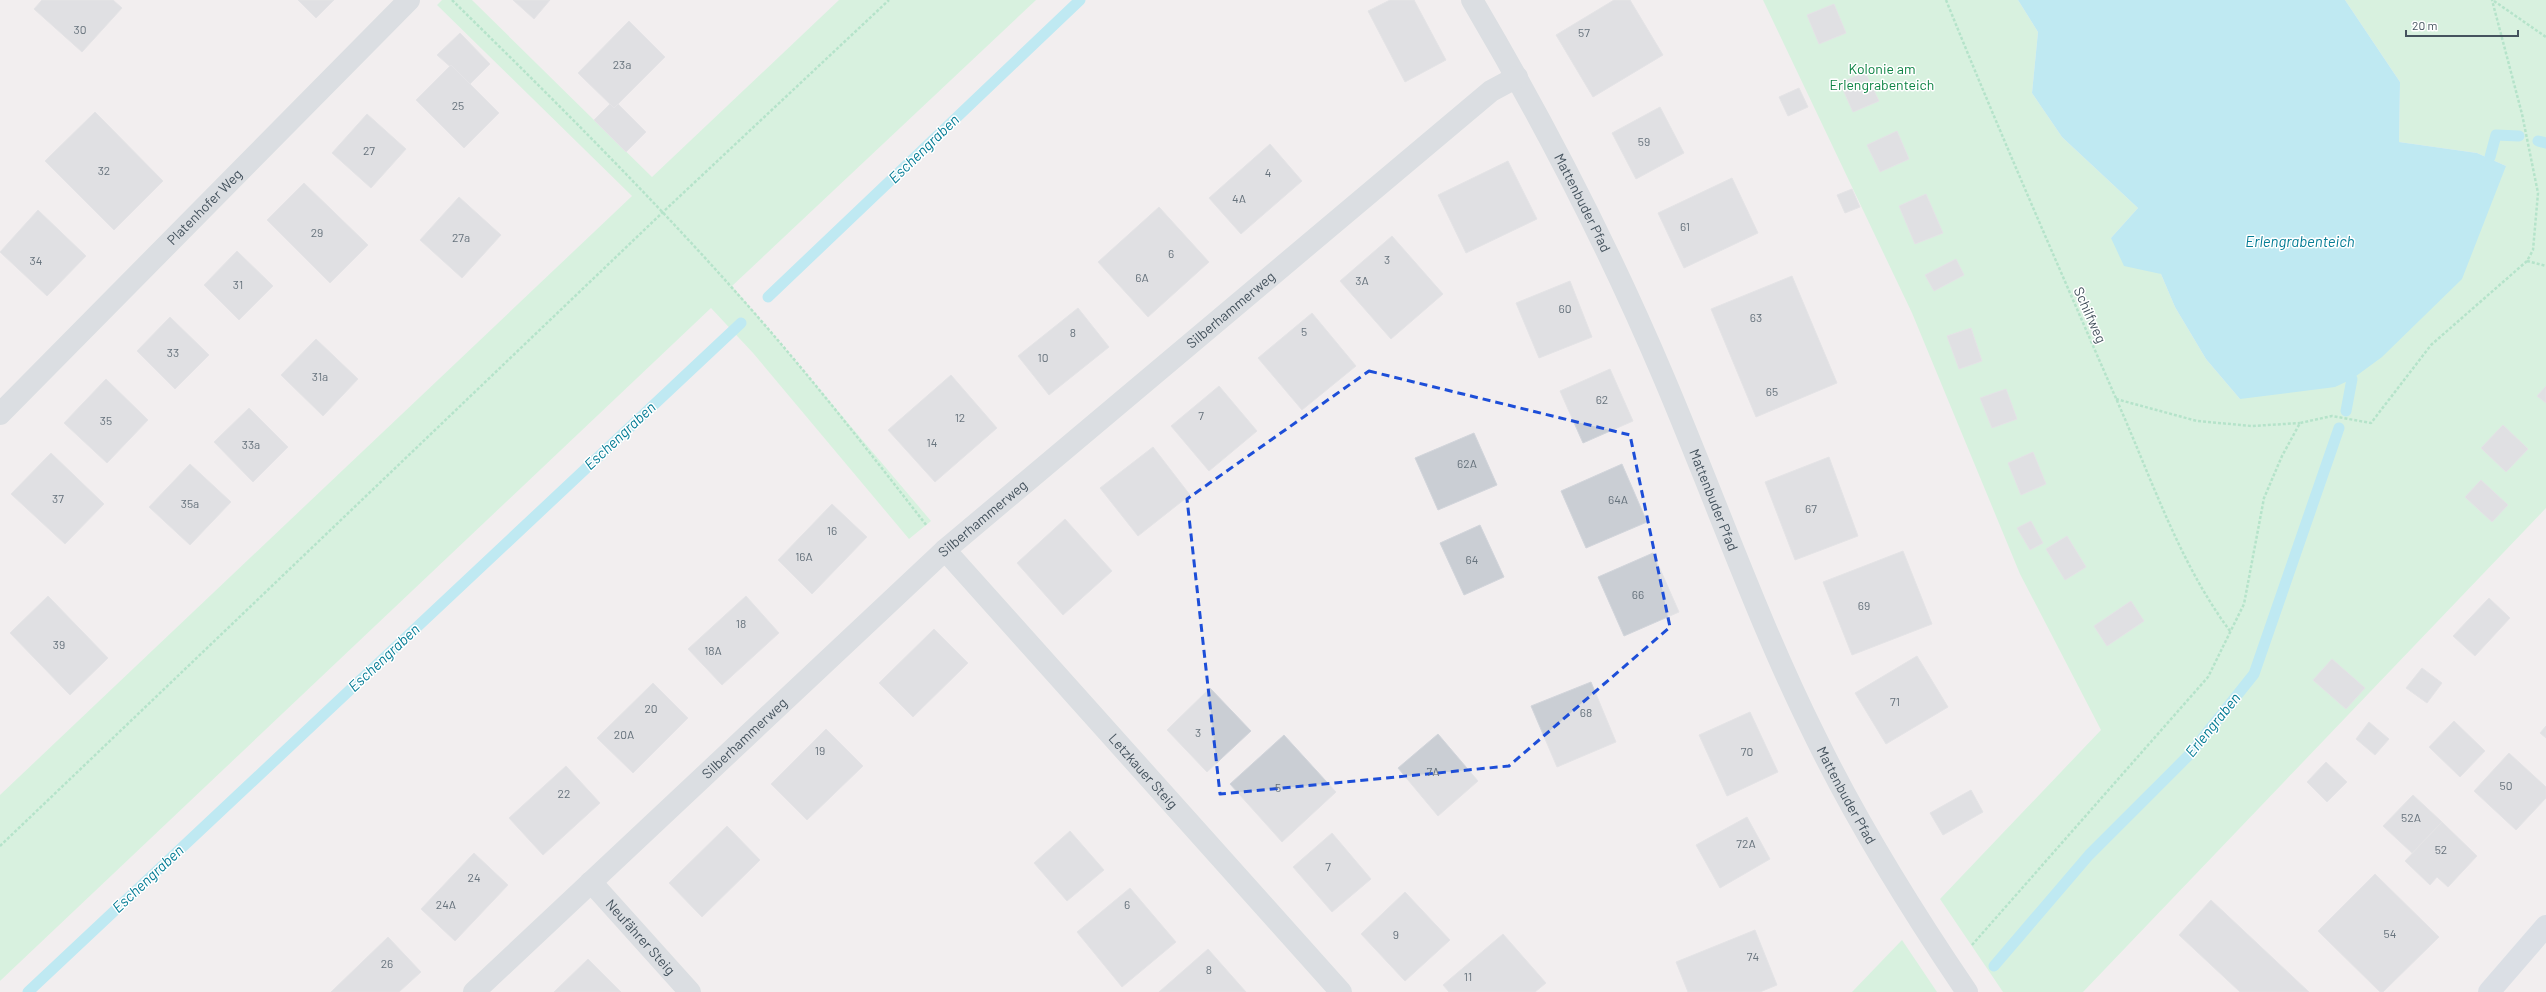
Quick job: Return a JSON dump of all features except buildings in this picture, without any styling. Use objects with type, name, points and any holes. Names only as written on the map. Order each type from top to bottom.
[{"type":"main road","points":[[2489,992],[2546,926]]},
{"type":"street","name":"Platenhofer Weg","points":[[0,414],[409,0]]},
{"type":"street","name":"Mattenbuder Pfad","points":[[1472,0],[1518,77],[1582,201],[1663,375],[1774,643],[1816,739],[1873,842],[1967,992]]},
{"type":"street","name":"Silberhammerweg","points":[[474,992],[945,550],[1491,91],[1518,77]]},
{"type":"street","name":"Letzkauer Steig","points":[[945,550],[1341,992]]},
{"type":"street","name":"Neufährer Steig","points":[[592,882],[690,992]]},
{"type":"path","points":[[452,0],[551,96],[663,212],[743,300],[846,423],[945,550]]},
{"type":"path","points":[[0,846],[663,212],[889,0]]},
{"type":"path","name":"Schilfweg","points":[[1946,0],[2042,232],[2181,546],[2208,602],[2230,631]]},
{"type":"path","points":[[2116,399],[2197,420],[2252,426],[2300,423],[2332,416],[2371,423],[2431,345],[2527,261],[2533,250],[2538,193],[2522,114],[2494,0]]},
{"type":"path","points":[[2494,0],[2546,38]]},
{"type":"path","points":[[2527,261],[2546,266]]},
{"type":"path","points":[[1952,969],[2049,855],[2208,676],[2244,604],[2264,498],[2282,456],[2300,423]]},
{"type":"highlighted area","points":[[1369,371],[1630,435],[1670,627],[1509,766],[1220,794],[1187,499]]},
{"type":"green space","points":[[442,0],[472,0],[652,177],[839,0],[1036,0],[732,286],[931,521],[909,539],[753,353],[711,308],[0,981],[0,795],[632,196],[437,5]]},
{"type":"green space","name":"Kolonie am Erlengrabenteich","points":[[1763,0],[2018,0],[2038,32],[2032,93],[2062,137],[2138,208],[2111,238],[2161,274],[2175,307],[2206,359],[2240,399],[2506,166],[2477,153],[2399,142],[2400,82],[2345,0],[2546,0],[2546,508],[2083,992],[2003,992],[1940,899],[2101,730],[2020,574],[1912,313]]},
{"type":"green space","points":[[1902,940],[1937,992],[1852,992]]},
{"type":"water","name":"Erlengrabenteich","points":[[2018,0],[2345,0],[2400,82],[2399,142],[2477,153],[2506,166],[2462,279],[2382,357],[2352,379],[2335,387],[2240,399],[2206,359],[2175,307],[2161,274],[2124,266],[2111,238],[2138,208],[2062,137],[2032,93],[2038,32]]},
{"type":"waterway","name":"Eschengraben","points":[[768,297],[1080,0]]},
{"type":"waterway","points":[[2490,157],[2496,135],[2519,136]]},
{"type":"waterway","points":[[2538,141],[2546,143]]},
{"type":"waterway","name":"Eschengraben","points":[[28,992],[741,323]]},
{"type":"waterway","name":"Erlengraben","points":[[2346,411],[2352,379]]},
{"type":"waterway","name":"Erlengraben","points":[[1994,966],[2089,855],[2190,754],[2254,674],[2339,428]]}]
